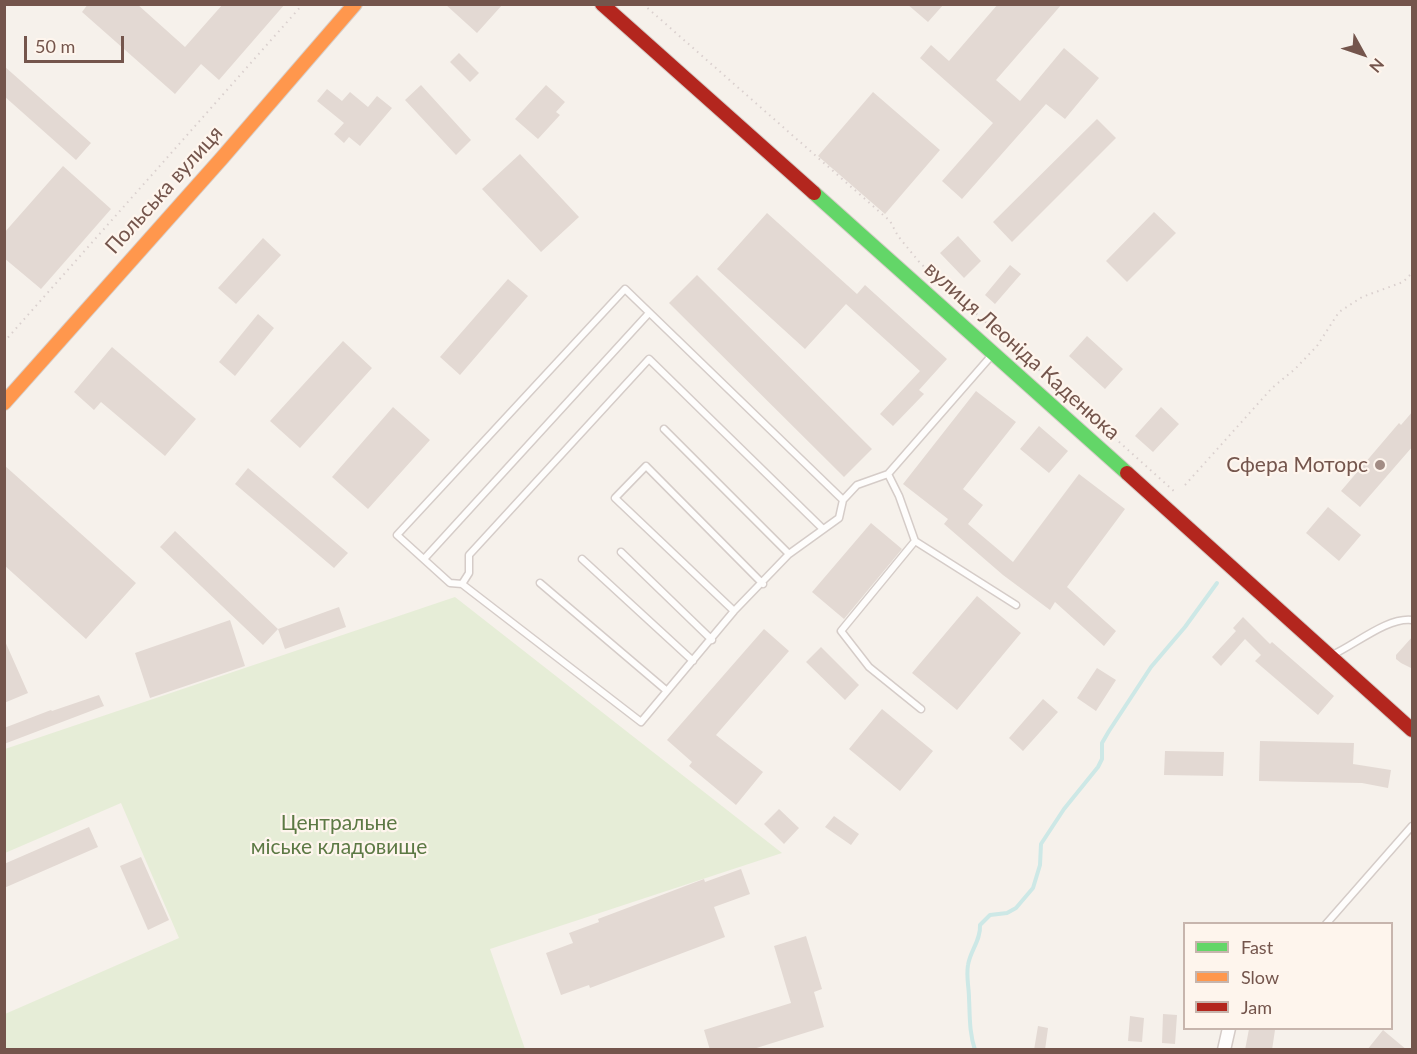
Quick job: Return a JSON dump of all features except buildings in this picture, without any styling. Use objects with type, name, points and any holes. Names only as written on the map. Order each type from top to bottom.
[{"type":"street","name":"Польська вулиця","points":[[4,403],[215,166],[355,4]]},
{"type":"street","name":"вулиця Леоніда Каденюка","points":[[602,4],[1413,730]]},
{"type":"street","points":[[1224,1050],[1228,1030]]},
{"type":"lane","points":[[843,500],[625,289],[397,535],[450,583],[462,584],[640,722],[734,612],[789,554],[839,518],[843,500],[857,485],[888,474],[994,353]]},
{"type":"lane","points":[[424,559],[649,313]]},
{"type":"lane","points":[[462,584],[469,573],[469,555],[649,358],[823,529]]},
{"type":"lane","points":[[664,429],[789,554]]},
{"type":"lane","points":[[734,612],[615,498],[646,466],[763,584]]},
{"type":"lane","points":[[888,474],[899,496],[915,541],[1016,605]]},
{"type":"lane","points":[[915,541],[841,631],[869,667],[921,709]]},
{"type":"lane","points":[[621,552],[712,640]]},
{"type":"lane","points":[[582,559],[693,661]]},
{"type":"lane","points":[[540,583],[666,691]]},
{"type":"lane","points":[[1331,656],[1352,646],[1367,635],[1402,619],[1413,620]]},
{"type":"lane","points":[[1328,922],[1413,826]]},
{"type":"path","points":[[4,342],[303,4]]},
{"type":"path","points":[[643,4],[890,221],[898,236],[920,263],[1176,493]]},
{"type":"path","points":[[1185,485],[1272,388],[1295,369],[1317,346],[1339,312],[1362,297],[1403,282],[1413,273]]},
{"type":"green space","name":"Центральне міське кладовище","points":[[455,597],[782,853],[490,949],[525,1049],[5,1049],[5,1014],[179,938],[121,803],[5,853],[5,749]]},
{"type":"waterway","points":[[975,1050],[970,1024],[967,969],[979,936],[980,925],[990,915],[1007,913],[1016,908],[1033,888],[1040,865],[1041,844],[1064,809],[1098,767],[1102,759],[1102,743],[1109,731],[1151,667],[1185,627],[1217,583]]},
{"type":"traffic: fast","points":[[814,193],[1127,473]]},
{"type":"traffic: slow","points":[[4,403],[222,158],[355,4]]},
{"type":"traffic: jam","points":[[602,4],[814,193]]},
{"type":"traffic: jam","points":[[1127,473],[1412,730]]},
{"type":"place","name":"Сфера Моторс","points":[[1380,465]]}]
